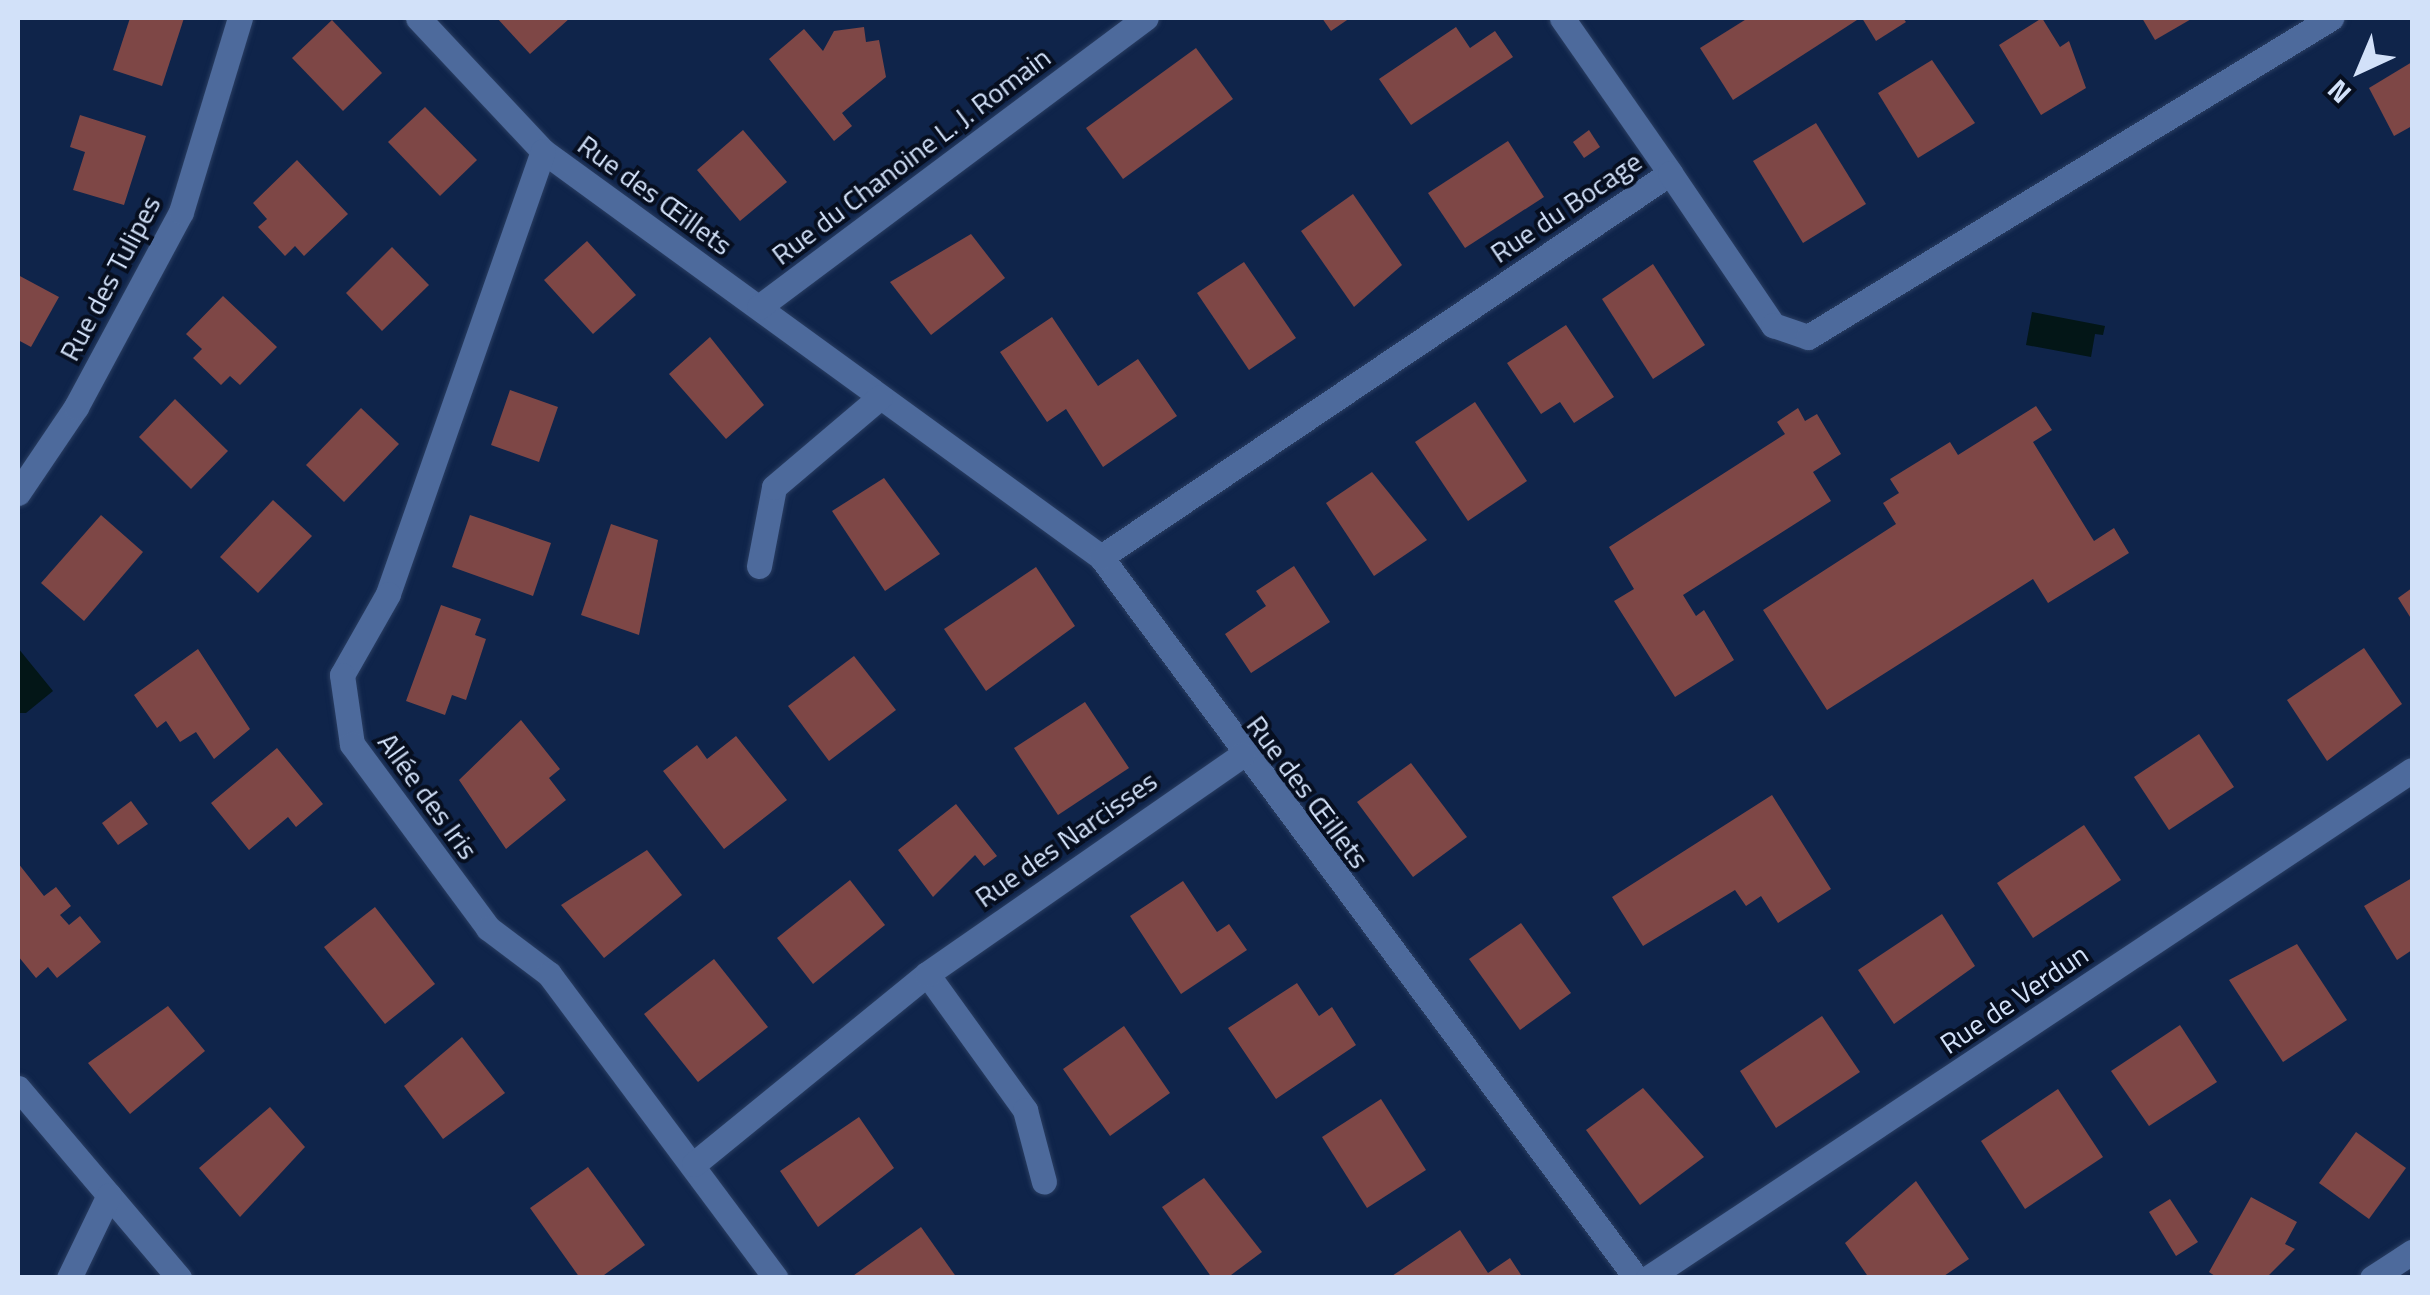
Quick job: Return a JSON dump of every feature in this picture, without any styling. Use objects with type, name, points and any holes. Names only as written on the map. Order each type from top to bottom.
[{"type":"street","name":"Rue des Tulipes","points":[[18,493],[76,407],[181,212],[240,18]]},
{"type":"street","name":"Rue des Œillets","points":[[418,18],[543,151],[1100,557],[1242,755],[1636,1278]]},
{"type":"street","name":"Rue du Chanoine L. J. Romain","points":[[759,307],[1146,18]]},
{"type":"street","points":[[1562,18],[1670,173]]},
{"type":"street","name":"Rue du Bocage","points":[[1100,557],[1670,173],[1773,325],[1808,337],[2332,18]]},
{"type":"street","name":"Allée des Iris","points":[[543,151],[388,594],[342,675],[352,744],[488,928],[549,974],[776,1278]]},
{"type":"street","points":[[759,566],[774,488],[880,397]]},
{"type":"street","name":"Rue des Narcisses","points":[[694,1164],[927,974],[1242,755]]},
{"type":"street","name":"Rue de Verdun","points":[[1648,1278],[2412,770]]},
{"type":"street","points":[[927,974],[1026,1110],[1044,1182]]},
{"type":"street","points":[[18,1088],[179,1278]]},
{"type":"street","points":[[69,1278],[109,1195]]},
{"type":"street","points":[[2372,1278],[2412,1252]]},
{"type":"shaded area","points":[[2032,312],[2105,326],[2103,335],[2095,334],[2091,357],[2026,345]]},
{"type":"shaded area","points":[[18,648],[53,691],[26,713],[18,713]]},
{"type":"building","points":[[130,18],[184,18],[162,86],[113,70]]},
{"type":"building","points":[[497,18],[570,18],[530,54]]},
{"type":"building","points":[[1322,18],[1350,18],[1331,31]]},
{"type":"building","points":[[1748,18],[1857,20],[1733,100],[1700,48]]},
{"type":"building","points":[[1862,18],[1903,18],[1906,22],[1876,41]]},
{"type":"building","points":[[2042,18],[2060,47],[2069,41],[2086,88],[2041,115],[1999,45]]},
{"type":"building","points":[[2142,18],[2193,18],[2155,40]]},
{"type":"building","points":[[332,20],[382,73],[343,111],[292,58]]},
{"type":"building","points":[[864,27],[866,42],[879,40],[886,77],[842,113],[852,126],[834,141],[769,59],[804,29],[823,51],[834,31]]},
{"type":"building","points":[[1456,27],[1470,48],[1495,31],[1513,57],[1411,125],[1379,79]]},
{"type":"building","points":[[1196,48],[1233,99],[1123,179],[1086,128]]},
{"type":"building","points":[[1932,60],[1975,123],[1918,158],[1878,93]]},
{"type":"building","points":[[2412,62],[2412,126],[2394,136],[2369,88]]},
{"type":"building","points":[[425,107],[477,160],[440,196],[388,142]]},
{"type":"building","points":[[80,115],[146,136],[124,205],[73,190],[85,152],[70,147]]},
{"type":"building","points":[[1816,123],[1866,204],[1803,243],[1753,161]]},
{"type":"building","points":[[743,130],[787,182],[740,221],[697,170]]},
{"type":"building","points":[[1589,130],[1600,147],[1584,158],[1573,142]]},
{"type":"building","points":[[1508,141],[1544,197],[1465,248],[1428,193]]},
{"type":"building","points":[[297,160],[348,214],[304,256],[295,246],[285,256],[258,227],[267,219],[253,203]]},
{"type":"building","points":[[1353,194],[1402,265],[1354,307],[1301,231]]},
{"type":"building","points":[[971,234],[1005,278],[931,335],[890,282]]},
{"type":"building","points":[[587,241],[636,295],[593,334],[544,280]]},
{"type":"building","points":[[392,247],[429,285],[382,331],[346,293]]},
{"type":"building","points":[[1244,262],[1296,338],[1249,370],[1197,293]]},
{"type":"building","points":[[1653,264],[1705,345],[1653,379],[1602,299]]},
{"type":"building","points":[[18,275],[59,297],[31,347],[18,340]]},
{"type":"building","points":[[223,296],[277,347],[240,385],[230,376],[221,385],[193,358],[202,349],[186,334]]},
{"type":"building","points":[[1052,317],[1098,386],[1138,359],[1177,416],[1103,467],[1066,409],[1047,422],[1000,352]]},
{"type":"building","points":[[1566,325],[1614,397],[1574,423],[1560,402],[1541,414],[1507,363]]},
{"type":"building","points":[[710,337],[764,405],[726,439],[669,374]]},
{"type":"building","points":[[510,390],[558,407],[539,462],[491,445]]},
{"type":"building","points":[[175,399],[228,451],[191,489],[139,437]]},
{"type":"building","points":[[1475,402],[1527,481],[1468,521],[1415,442]]},
{"type":"building","points":[[2036,406],[2052,430],[2033,442],[2094,541],[2114,528],[2129,553],[2048,603],[2033,579],[1827,710],[1763,610],[1896,524],[1883,503],[1899,493],[1890,479],[1950,442],[1958,455]]},
{"type":"building","points":[[361,408],[399,444],[344,502],[306,465]]},
{"type":"building","points":[[1798,408],[1805,421],[1817,414],[1841,454],[1813,472],[1831,501],[1683,595],[1696,616],[1704,610],[1734,660],[1675,697],[1614,601],[1634,589],[1609,547],[1785,434],[1777,422]]},
{"type":"building","points":[[1372,472],[1427,540],[1374,576],[1326,503]]},
{"type":"building","points":[[884,478],[940,554],[885,591],[832,511]]},
{"type":"building","points":[[273,500],[312,536],[258,593],[220,557]]},
{"type":"building","points":[[101,515],[143,552],[84,621],[41,583]]},
{"type":"building","points":[[470,515],[551,543],[533,596],[452,567]]},
{"type":"building","points":[[611,524],[658,540],[639,635],[581,615]]},
{"type":"building","points":[[1294,566],[1330,622],[1251,673],[1225,634],[1266,606],[1256,591]]},
{"type":"building","points":[[1036,567],[1075,626],[986,691],[944,629]]},
{"type":"building","points":[[2412,588],[2412,620],[2398,598]]},
{"type":"building","points":[[441,605],[481,619],[475,635],[486,639],[466,700],[452,695],[445,715],[406,701]]},
{"type":"building","points":[[2364,648],[2402,704],[2327,761],[2287,700]]},
{"type":"building","points":[[198,649],[250,729],[214,759],[196,732],[180,742],[166,721],[157,728],[134,695]]},
{"type":"building","points":[[854,656],[896,710],[829,761],[788,706]]},
{"type":"building","points":[[1085,702],[1129,768],[1058,815],[1014,748]]},
{"type":"building","points":[[521,720],[560,769],[549,778],[566,800],[506,849],[459,780]]},
{"type":"building","points":[[2199,734],[2234,787],[2169,830],[2134,777]]},
{"type":"building","points":[[736,736],[787,800],[724,849],[663,771],[697,745],[707,759]]},
{"type":"building","points":[[277,748],[323,804],[296,827],[288,817],[249,850],[211,803]]},
{"type":"building","points":[[1411,763],[1467,837],[1413,877],[1357,802]]},
{"type":"building","points":[[1772,795],[1831,889],[1778,923],[1761,896],[1746,906],[1735,890],[1643,946],[1612,897]]},
{"type":"building","points":[[131,801],[148,824],[118,845],[102,823]]},
{"type":"building","points":[[956,804],[997,856],[984,866],[975,855],[933,897],[898,850]]},
{"type":"building","points":[[2084,825],[2121,880],[2033,938],[1997,883]]},
{"type":"building","points":[[647,850],[682,895],[604,958],[561,905]]},
{"type":"building","points":[[18,863],[44,896],[56,887],[71,906],[60,915],[69,925],[80,916],[101,942],[57,978],[48,967],[36,978],[18,956]]},
{"type":"building","points":[[2412,878],[2412,950],[2397,960],[2364,906]]},
{"type":"building","points":[[850,880],[885,925],[813,984],[777,938]]},
{"type":"building","points":[[1183,881],[1217,932],[1229,924],[1247,950],[1181,994],[1130,916]]},
{"type":"building","points":[[375,907],[435,984],[385,1024],[324,947]]},
{"type":"building","points":[[1942,914],[1975,966],[1894,1024],[1858,970]]},
{"type":"building","points":[[1521,923],[1571,993],[1520,1030],[1469,959]]},
{"type":"building","points":[[2297,944],[2347,1020],[2283,1062],[2229,980]]},
{"type":"building","points":[[714,959],[768,1027],[698,1082],[644,1014]]},
{"type":"building","points":[[1297,983],[1319,1016],[1332,1007],[1356,1045],[1276,1099],[1228,1028]]},
{"type":"building","points":[[168,1006],[205,1051],[130,1114],[88,1063]]},
{"type":"building","points":[[1822,1016],[1860,1072],[1776,1128],[1740,1071]]},
{"type":"building","points":[[2180,1025],[2217,1082],[2149,1126],[2111,1071]]},
{"type":"building","points":[[1124,1026],[1170,1093],[1110,1136],[1063,1069]]},
{"type":"building","points":[[462,1037],[505,1093],[443,1139],[404,1086]]},
{"type":"building","points":[[1643,1088],[1704,1157],[1640,1205],[1586,1130]]},
{"type":"building","points":[[2058,1089],[2103,1157],[2025,1209],[1981,1141]]},
{"type":"building","points":[[1381,1099],[1426,1170],[1367,1208],[1322,1137]]},
{"type":"building","points":[[270,1107],[305,1147],[240,1217],[199,1168]]},
{"type":"building","points":[[859,1117],[894,1168],[818,1227],[780,1171]]},
{"type":"building","points":[[2356,1132],[2406,1168],[2369,1219],[2319,1183]]},
{"type":"building","points":[[588,1167],[645,1245],[600,1278],[580,1278],[530,1208]]},
{"type":"building","points":[[1204,1178],[1262,1252],[1227,1278],[1212,1278],[1162,1207]]},
{"type":"building","points":[[1916,1181],[1969,1259],[1941,1278],[1869,1278],[1845,1243]]},
{"type":"building","points":[[2251,1197],[2297,1222],[2285,1244],[2295,1249],[2266,1278],[2218,1278],[2209,1272]]},
{"type":"building","points":[[2170,1199],[2198,1242],[2176,1256],[2149,1212]]},
{"type":"building","points":[[921,1227],[957,1278],[850,1278]]},
{"type":"building","points":[[1460,1230],[1488,1273],[1510,1258],[1523,1278],[1389,1278]]}]
